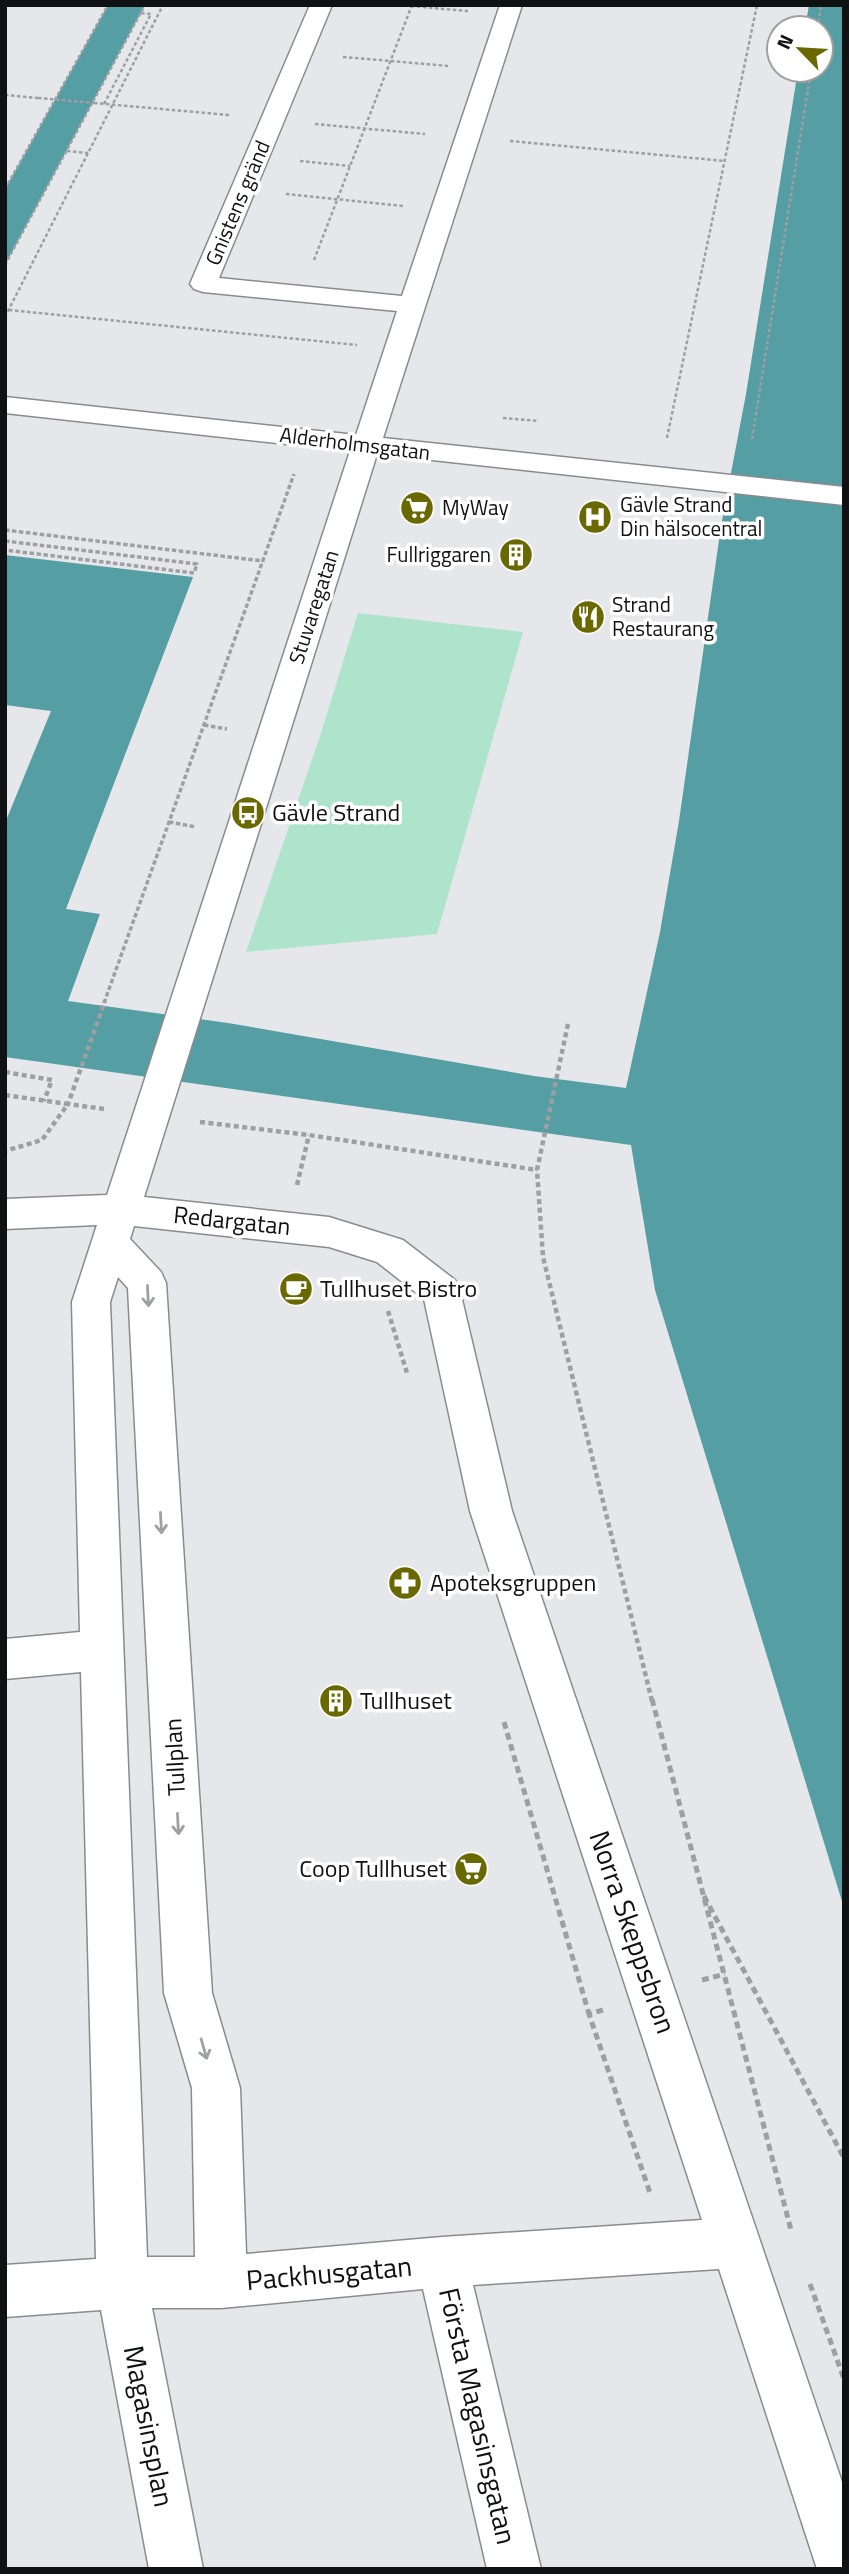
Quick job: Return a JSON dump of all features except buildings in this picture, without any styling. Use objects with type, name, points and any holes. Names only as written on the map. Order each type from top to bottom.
[{"type":"street","name":"Gnistens gränd","points":[[321,5],[204,284],[413,304]]},
{"type":"street","name":"Stuvaregatan","points":[[102,1650],[91,1302],[511,5]]},
{"type":"street","name":"Alderholmsgatan","points":[[5,405],[704,483],[844,496]]},
{"type":"street","name":"Redargatan","points":[[5,1214],[115,1226],[329,1232],[390,1251],[441,1291]]},
{"type":"street","name":"Tullplan","points":[[115,1226],[147,1283],[188,1993],[216,2088],[221,2282]]},
{"type":"street","name":"Norra Skeppsbron","points":[[441,1291],[491,1511],[844,2569]]},
{"type":"street","points":[[5,1660],[102,1650]]},
{"type":"street","name":"Magasinsplan","points":[[102,1650],[122,2283],[176,2569]]},
{"type":"street","name":"Packhusgatan","points":[[5,2291],[122,2283],[221,2282],[442,2262],[737,2243]]},
{"type":"street","name":"Första Magasinsgatan","points":[[442,2262],[514,2569]]},
{"type":"path","points":[[5,189],[108,5]]},
{"type":"path","points":[[5,265],[145,5]]},
{"type":"path","points":[[5,317],[161,5]]},
{"type":"path","points":[[399,5],[474,12]]},
{"type":"path","points":[[667,437],[757,5]]},
{"type":"path","points":[[301,293],[412,6]]},
{"type":"path","points":[[104,104],[152,14],[141,13]]},
{"type":"path","points":[[301,53],[455,66]]},
{"type":"path","points":[[752,439],[809,84]]},
{"type":"path","points":[[5,95],[724,161]]},
{"type":"path","points":[[66,151],[88,153]]},
{"type":"path","points":[[258,156],[350,166]]},
{"type":"path","points":[[243,190],[409,206]]},
{"type":"path","points":[[9,310],[361,345]]},
{"type":"path","points":[[5,1151],[42,1140],[68,1104],[307,438]]},
{"type":"path","points":[[5,530],[262,561]]},
{"type":"path","points":[[5,541],[197,564],[194,573],[5,550]]},
{"type":"path","points":[[204,725],[230,730]]},
{"type":"path","points":[[568,1024],[537,1170],[543,1257],[700,1888],[793,2239]]},
{"type":"path","points":[[5,1072],[52,1080],[44,1101]]},
{"type":"path","points":[[5,1095],[68,1104],[153,1107],[309,1135],[537,1170]]},
{"type":"path","points":[[385,1301],[408,1376]]},
{"type":"path","points":[[500,1708],[589,2014]]},
{"type":"path","points":[[700,1888],[844,2158]]},
{"type":"path","points":[[807,2277],[844,2379]]},
{"type":"green space","points":[[358,613],[523,632],[437,934],[246,952],[322,730]]},
{"type":"water","points":[[108,5],[145,5],[5,265],[5,189]]},
{"type":"water","points":[[809,5],[844,5],[844,1908],[655,1290],[631,1145],[5,1057],[5,823],[51,711],[5,705],[5,555],[193,577],[66,909],[100,914],[68,1001],[228,1023],[534,1076],[626,1088],[660,932],[679,821],[721,526],[746,394],[796,84],[835,84],[835,14],[807,14]]},
{"type":"place","name":"MyWay","points":[[417,508]]},
{"type":"place","name":"Gävle Strand Din hälsocentral","points":[[595,517]]},
{"type":"place","name":"Fullriggaren","points":[[516,555]]},
{"type":"place","name":"Strand Restaurang","points":[[588,617]]},
{"type":"place","name":"Gävle Strand","points":[[248,813]]},
{"type":"place","name":"Tullhuset Bistro","points":[[296,1289]]},
{"type":"place","name":"Apoteksgruppen","points":[[405,1583]]},
{"type":"place","name":"Tullhuset","points":[[336,1701]]},
{"type":"place","name":"Coop Tullhuset","points":[[471,1869]]}]
